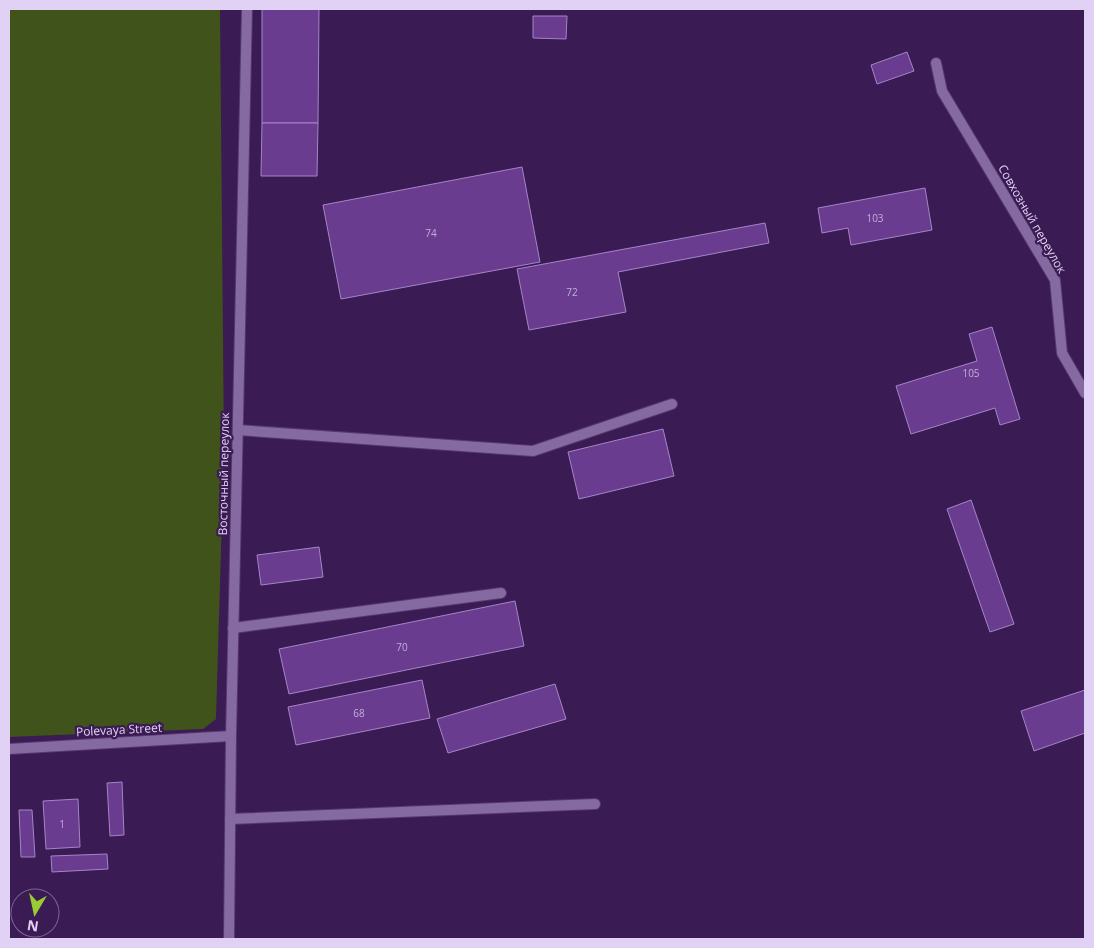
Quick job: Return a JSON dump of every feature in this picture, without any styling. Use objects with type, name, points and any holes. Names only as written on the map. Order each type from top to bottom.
[{"type":"street","name":"Восточный переулок","points":[[229,939],[231,736],[247,9]]},
{"type":"street","name":"Совхозный переулок","points":[[936,63],[942,91],[1055,280],[1062,353],[1085,393]]},
{"type":"street","points":[[238,430],[533,451],[672,404]]},
{"type":"street","points":[[234,628],[501,593]]},
{"type":"street","name":"Polevaya Street","points":[[9,749],[231,736]]},
{"type":"street","points":[[230,819],[595,804]]},
{"type":"green space","points":[[9,9],[220,9],[224,448],[216,719],[203,729],[9,737]]},
{"type":"building","points":[[262,9],[319,9],[318,123],[262,123]]},
{"type":"building","points":[[533,16],[567,16],[566,39],[533,38]]},
{"type":"building","points":[[907,52],[914,71],[877,84],[871,65]]},
{"type":"building","points":[[262,123],[318,123],[317,176],[261,176]]},
{"type":"building","points":[[522,167],[540,262],[341,299],[323,205]]},
{"type":"building","points":[[925,188],[932,230],[851,245],[848,228],[822,233],[818,208]]},
{"type":"building","points":[[765,223],[769,243],[618,272],[626,312],[529,330],[517,269]]},
{"type":"building","points":[[992,327],[1020,419],[1000,425],[995,408],[911,434],[896,386],[977,361],[969,334]]},
{"type":"building","points":[[663,429],[674,476],[579,499],[568,452]]},
{"type":"building","points":[[971,500],[1014,624],[990,632],[947,509]]},
{"type":"building","points":[[319,547],[323,577],[261,585],[257,555]]},
{"type":"building","points":[[515,601],[524,646],[289,694],[279,649]]},
{"type":"building","points":[[422,680],[430,718],[296,745],[288,707]]},
{"type":"building","points":[[555,684],[566,719],[448,753],[437,719]]},
{"type":"building","points":[[1085,690],[1085,733],[1034,751],[1021,711]]},
{"type":"building","points":[[122,782],[124,835],[110,836],[107,783]]},
{"type":"building","points":[[78,799],[80,847],[46,849],[43,801]]},
{"type":"building","points":[[19,810],[32,810],[35,857],[21,857]]},
{"type":"building","points":[[107,854],[108,869],[52,872],[51,856]]}]
